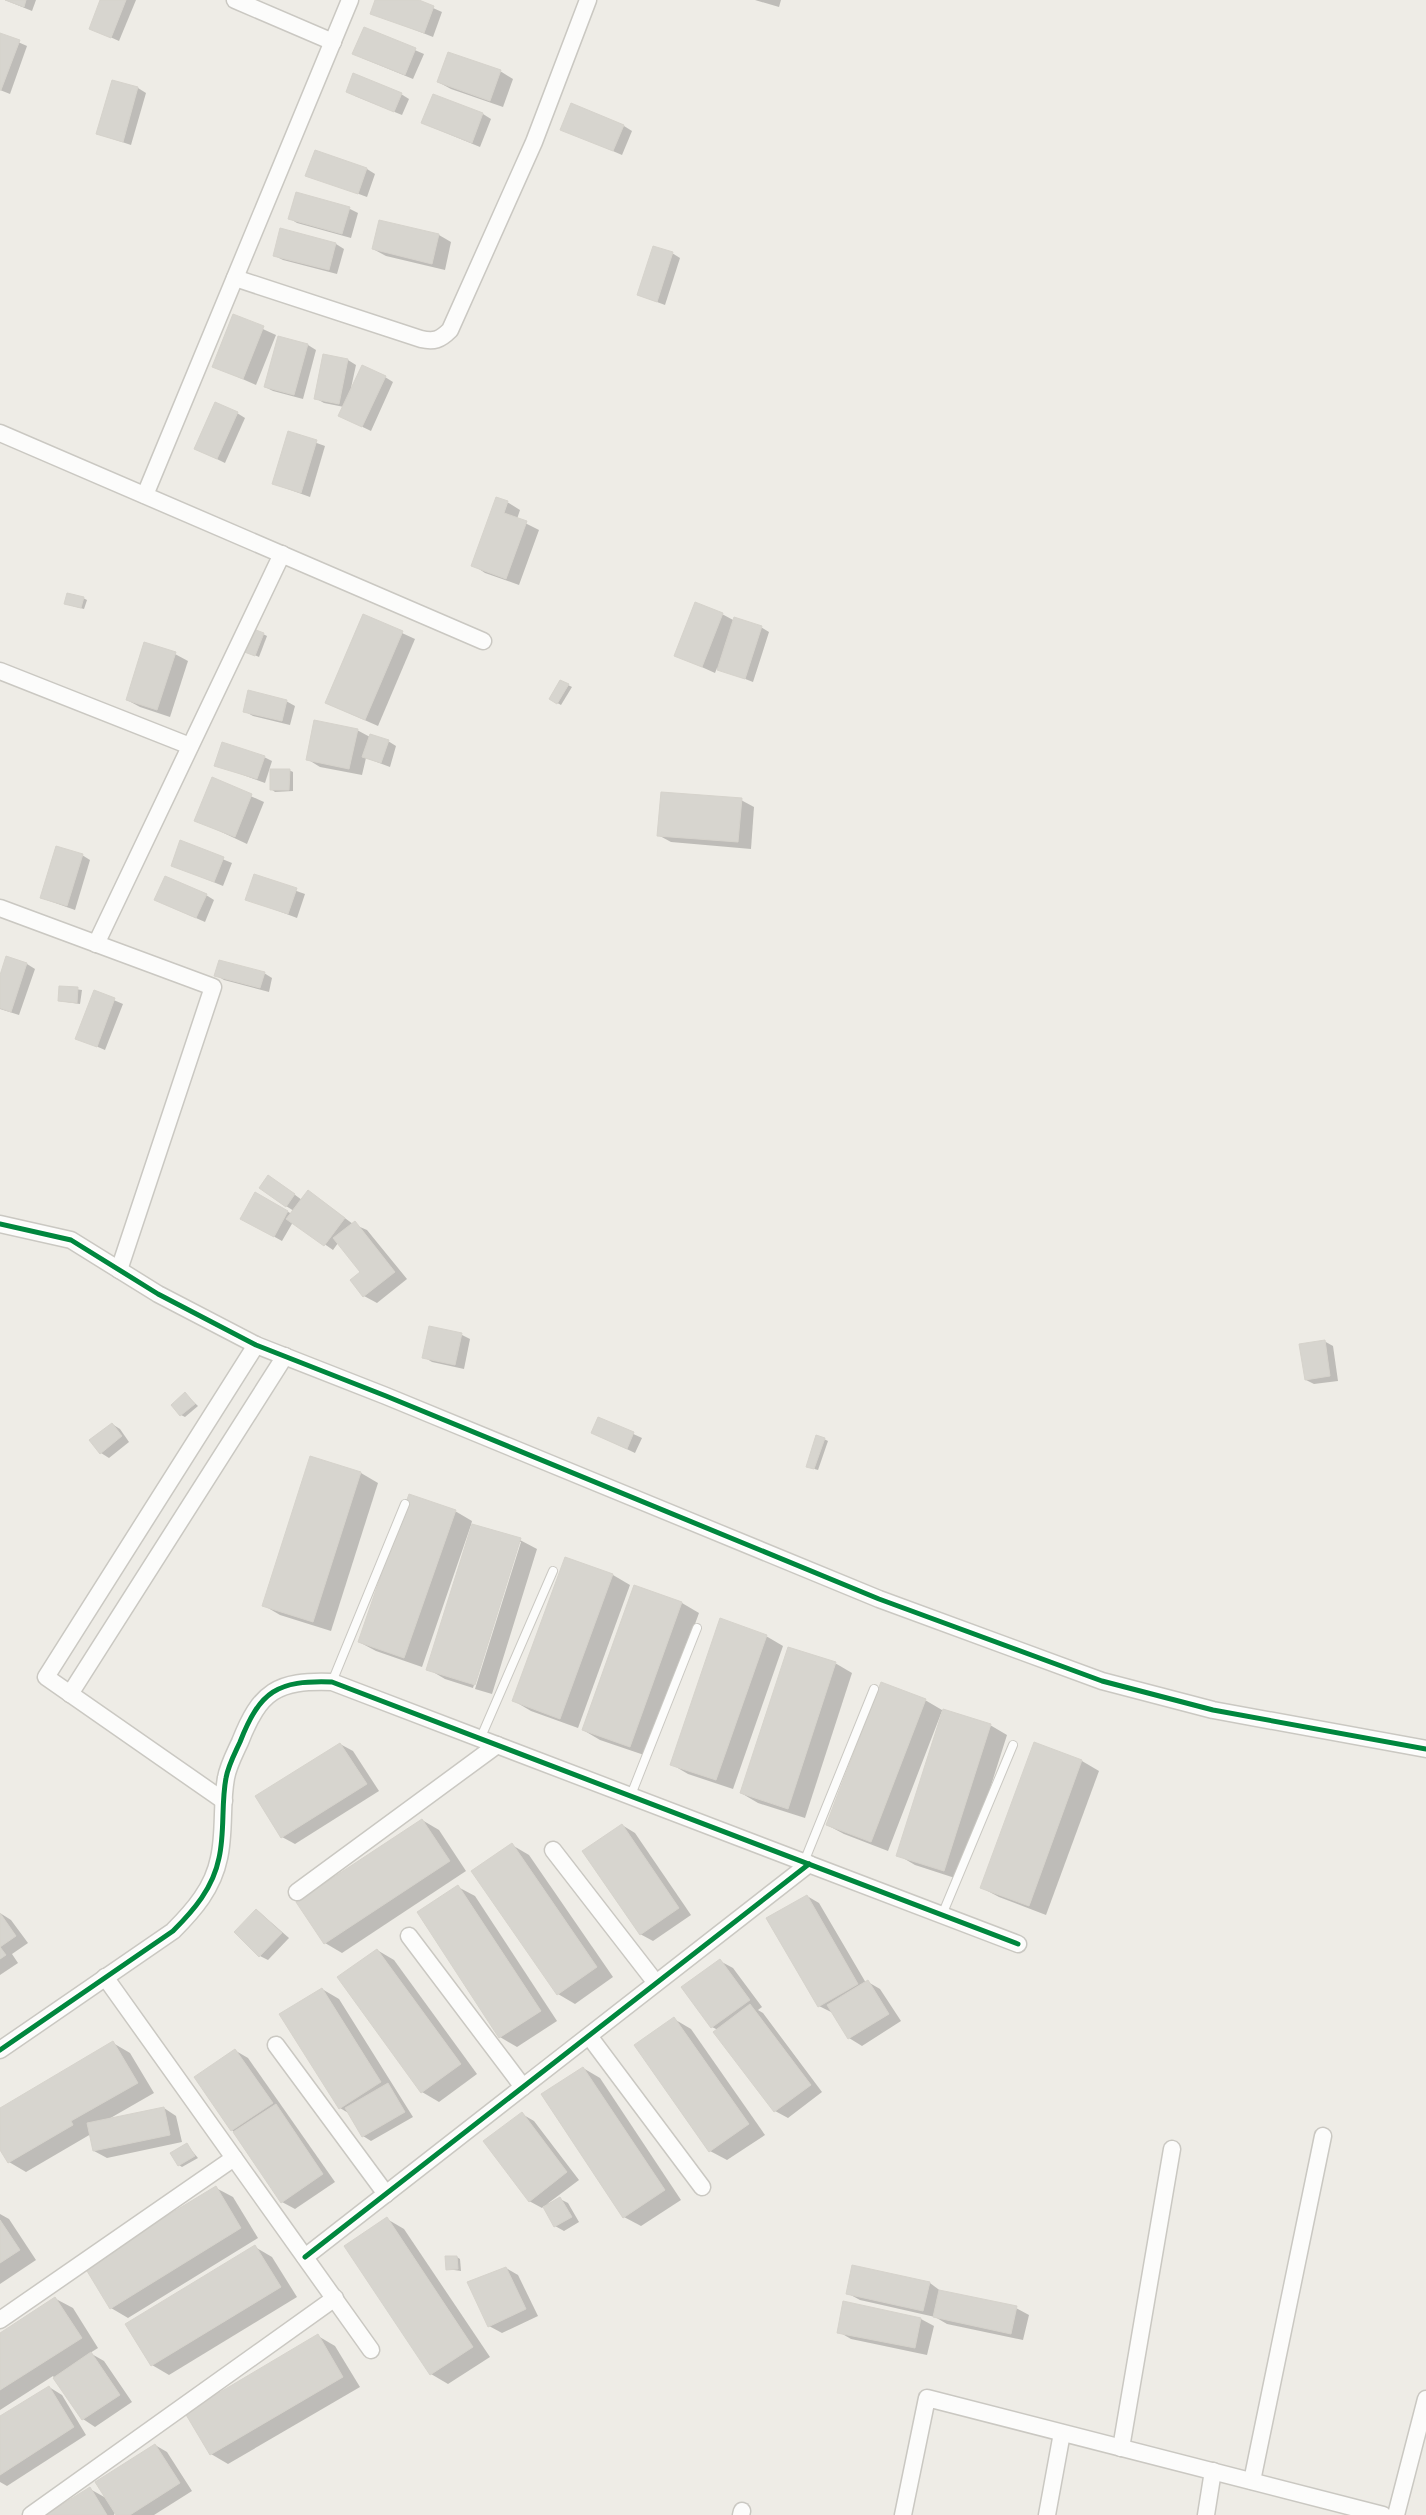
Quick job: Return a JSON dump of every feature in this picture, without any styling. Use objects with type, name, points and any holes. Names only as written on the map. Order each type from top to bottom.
[{"type":"street","points":[[235,0],[333,42]]},
{"type":"street","points":[[145,495],[350,0]]},
{"type":"street","points":[[235,278],[421,340],[432,342],[442,338],[450,330],[534,142],[588,0]]},
{"type":"street","points":[[0,433],[483,641]]},
{"type":"street","points":[[96,944],[282,554]]},
{"type":"street","points":[[0,671],[190,746]]},
{"type":"street","points":[[0,908],[212,986],[118,1270]]},
{"type":"street","points":[[0,1224],[71,1240],[158,1294],[256,1346],[386,1396],[879,1599],[1102,1681],[1213,1710],[1426,1748]]},
{"type":"street","points":[[224,1801],[46,1677],[256,1346]]},
{"type":"street","points":[[70,1694],[284,1356]]},
{"type":"street","points":[[0,2050],[172,1931],[191,1913],[207,1891],[219,1858],[226,1776],[250,1717],[270,1692],[288,1685],[312,1681],[332,1682],[481,1737],[497,1745],[1018,1944]]},
{"type":"street","points":[[297,1892],[497,1745]]},
{"type":"street","points":[[552,1850],[656,1983]]},
{"type":"street","points":[[305,2257],[589,2036],[806,1863]]},
{"type":"street","points":[[409,1936],[523,2087]]},
{"type":"street","points":[[105,1978],[371,2350]]},
{"type":"street","points":[[589,2036],[702,2188]]},
{"type":"street","points":[[276,2045],[386,2194]]},
{"type":"street","points":[[1252,2481],[1323,2136]]},
{"type":"street","points":[[1121,2448],[1172,2149]]},
{"type":"street","points":[[0,2320],[234,2158]]},
{"type":"street","points":[[31,2515],[335,2298]]},
{"type":"street","points":[[903,2515],[927,2398],[1383,2515]]},
{"type":"street","points":[[1396,2515],[1426,2398]]},
{"type":"street","points":[[1047,2515],[1062,2433]]},
{"type":"street","points":[[1206,2515],[1214,2471]]},
{"type":"lane","points":[[332,1682],[405,1504]]},
{"type":"lane","points":[[481,1737],[552,1571]]},
{"type":"lane","points":[[631,1795],[697,1628]]},
{"type":"lane","points":[[806,1863],[874,1688]]},
{"type":"lane","points":[[942,1915],[1013,1745]]},
{"type":"building","points":[[5,0],[26,0],[24,7]]},
{"type":"building","points":[[100,0],[126,0],[111,38],[89,29]]},
{"type":"building","points":[[375,0],[419,0],[434,6],[424,33],[370,14]]},
{"type":"building","points":[[364,27],[416,48],[405,75],[352,54]]},
{"type":"building","points":[[0,33],[20,40],[1,90],[0,90]]},
{"type":"building","points":[[448,52],[501,70],[490,101],[437,82]]},
{"type":"building","points":[[353,73],[402,93],[394,112],[346,92]]},
{"type":"building","points":[[112,80],[138,87],[123,142],[96,134]]},
{"type":"building","points":[[433,94],[483,113],[472,143],[421,123]]},
{"type":"building","points":[[571,103],[624,125],[613,151],[560,130]]},
{"type":"building","points":[[315,150],[367,168],[358,194],[305,176]]},
{"type":"building","points":[[296,192],[350,207],[342,234],[288,219]]},
{"type":"building","points":[[379,220],[439,234],[432,264],[372,249]]},
{"type":"building","points":[[280,228],[336,243],[329,270],[273,256]]},
{"type":"building","points":[[653,246],[673,252],[657,302],[637,295]]},
{"type":"building","points":[[233,314],[264,326],[243,379],[212,367]]},
{"type":"building","points":[[278,336],[308,344],[294,395],[264,387]]},
{"type":"building","points":[[323,354],[348,359],[339,404],[314,399]]},
{"type":"building","points":[[362,365],[386,376],[362,427],[338,416]]},
{"type":"building","points":[[215,402],[238,412],[217,459],[194,449]]},
{"type":"building","points":[[288,431],[317,440],[301,493],[272,484]]},
{"type":"building","points":[[496,497],[508,501],[504,513],[527,521],[506,579],[471,566]]},
{"type":"building","points":[[67,593],[84,597],[81,608],[64,604]]},
{"type":"building","points":[[695,602],[723,613],[702,667],[674,656]]},
{"type":"building","points":[[363,614],[403,631],[365,720],[325,703]]},
{"type":"building","points":[[734,617],[762,626],[745,679],[717,670]]},
{"type":"building","points":[[248,627],[264,633],[255,656],[239,650]]},
{"type":"building","points":[[144,642],[176,652],[157,710],[126,700]]},
{"type":"building","points":[[560,680],[569,684],[557,704],[549,699]]},
{"type":"building","points":[[248,690],[287,700],[282,721],[243,712]]},
{"type":"building","points":[[314,720],[358,729],[349,769],[306,760]]},
{"type":"building","points":[[370,734],[389,740],[381,763],[362,757]]},
{"type":"building","points":[[222,742],[265,756],[257,779],[214,766]]},
{"type":"building","points":[[270,769],[290,769],[289,790],[270,790]]},
{"type":"building","points":[[212,777],[252,794],[235,837],[194,821]]},
{"type":"building","points":[[661,792],[742,798],[738,842],[657,836]]},
{"type":"building","points":[[180,840],[224,857],[214,882],[171,866]]},
{"type":"building","points":[[56,846],[83,854],[67,906],[40,898]]},
{"type":"building","points":[[254,874],[297,888],[288,914],[245,900]]},
{"type":"building","points":[[165,876],[207,894],[196,918],[154,900]]},
{"type":"building","points":[[6,956],[27,963],[11,1012],[0,1008],[0,975]]},
{"type":"building","points":[[219,960],[265,972],[260,988],[214,976]]},
{"type":"building","points":[[59,986],[78,987],[77,1003],[58,1001]]},
{"type":"building","points":[[94,990],[115,998],[97,1047],[75,1039]]},
{"type":"building","points":[[268,1175],[295,1194],[286,1207],[259,1188]]},
{"type":"building","points":[[308,1190],[345,1218],[324,1246],[286,1219]]},
{"type":"building","points":[[255,1192],[288,1211],[274,1237],[240,1219]]},
{"type":"building","points":[[355,1221],[395,1272],[363,1297],[350,1280],[360,1272],[333,1238]]},
{"type":"building","points":[[429,1326],[462,1333],[455,1365],[422,1358]]},
{"type":"building","points":[[1325,1340],[1330,1376],[1305,1380],[1299,1344]]},
{"type":"building","points":[[185,1392],[195,1404],[180,1416],[171,1405]]},
{"type":"building","points":[[598,1417],[634,1432],[627,1449],[591,1433]]},
{"type":"building","points":[[112,1423],[122,1436],[100,1454],[89,1440]]},
{"type":"building","points":[[816,1435],[825,1438],[814,1469],[806,1467]]},
{"type":"building","points":[[310,1456],[361,1472],[313,1622],[262,1606]]},
{"type":"building","points":[[409,1494],[456,1510],[404,1658],[358,1642]]},
{"type":"building","points":[[472,1524],[521,1538],[475,1685],[426,1670]]},
{"type":"building","points":[[565,1557],[613,1574],[560,1719],[512,1701]]},
{"type":"building","points":[[634,1585],[682,1602],[630,1747],[582,1730]]},
{"type":"building","points":[[720,1618],[767,1635],[716,1780],[670,1765]]},
{"type":"building","points":[[788,1647],[836,1662],[788,1809],[740,1793]]},
{"type":"building","points":[[881,1682],[926,1699],[871,1842],[826,1825]]},
{"type":"building","points":[[943,1709],[991,1724],[944,1871],[896,1856]]},
{"type":"building","points":[[1034,1742],[1082,1760],[1029,1906],[980,1888]]},
{"type":"building","points":[[340,1743],[367,1784],[281,1838],[255,1796]]},
{"type":"building","points":[[422,1819],[450,1861],[324,1944],[296,1902]]},
{"type":"building","points":[[622,1824],[679,1908],[640,1935],[582,1851]]},
{"type":"building","points":[[512,1843],[597,1967],[557,1995],[471,1871]]},
{"type":"building","points":[[458,1885],[541,2011],[499,2038],[417,1912]]},
{"type":"building","points":[[807,1895],[858,1984],[818,2007],[766,1918]]},
{"type":"building","points":[[256,1909],[282,1933],[259,1957],[234,1932]]},
{"type":"building","points":[[0,1913],[16,1936],[0,1947]]},
{"type":"building","points":[[0,1947],[6,1955],[0,1959]]},
{"type":"building","points":[[377,1949],[461,2064],[421,2093],[337,1977]]},
{"type":"building","points":[[720,1959],[750,2000],[711,2028],[681,1987]]},
{"type":"building","points":[[868,1980],[889,2014],[848,2039],[827,2005]]},
{"type":"building","points":[[322,1988],[381,2082],[339,2109],[279,2014]]},
{"type":"building","points":[[750,2004],[811,2085],[774,2112],[713,2032]]},
{"type":"building","points":[[674,2017],[749,2124],[709,2152],[634,2045]]},
{"type":"building","points":[[113,2041],[138,2083],[71,2121],[73,2125],[8,2163],[0,2150],[0,2108]]},
{"type":"building","points":[[235,2049],[273,2103],[231,2131],[194,2077]]},
{"type":"building","points":[[583,2067],[665,2190],[623,2218],[541,2094]]},
{"type":"building","points":[[388,2083],[405,2112],[362,2137],[345,2108]]},
{"type":"building","points":[[276,2104],[323,2174],[281,2203],[233,2132]]},
{"type":"building","points":[[164,2107],[170,2135],[93,2151],[87,2123]]},
{"type":"building","points":[[522,2112],[567,2172],[529,2202],[483,2141]]},
{"type":"building","points":[[187,2143],[195,2156],[178,2166],[170,2153]]},
{"type":"building","points":[[216,2186],[241,2228],[110,2309],[84,2266]]},
{"type":"building","points":[[560,2197],[572,2217],[554,2227],[543,2207]]},
{"type":"building","points":[[387,2217],[473,2347],[430,2375],[344,2246]]},
{"type":"building","points":[[0,2220],[20,2250],[0,2263]]},
{"type":"building","points":[[255,2245],[281,2287],[151,2366],[125,2324]]},
{"type":"building","points":[[445,2256],[457,2256],[458,2269],[446,2270]]},
{"type":"building","points":[[852,2265],[930,2282],[923,2311],[846,2294]]},
{"type":"building","points":[[506,2267],[526,2309],[488,2327],[467,2282]]},
{"type":"building","points":[[939,2290],[1017,2306],[1011,2334],[933,2317]]},
{"type":"building","points":[[55,2297],[82,2338],[0,2390],[0,2333]]},
{"type":"building","points":[[843,2301],[921,2318],[915,2348],[837,2333]]},
{"type":"building","points":[[318,2334],[343,2377],[210,2455],[185,2413]]},
{"type":"building","points":[[91,2352],[120,2395],[82,2420],[53,2378]]},
{"type":"building","points":[[49,2386],[74,2427],[0,2475],[0,2416]]},
{"type":"building","points":[[155,2444],[180,2483],[130,2515],[116,2515],[95,2482]]},
{"type":"building","points":[[90,2487],[107,2515],[45,2515]]},
{"type":"cycle path","points":[[0,1224],[71,1240],[158,1294],[256,1345],[386,1396],[879,1599],[1102,1681],[1213,1710],[1426,1749]]},
{"type":"cycle path","points":[[0,2050],[173,1931],[195,1907],[207,1889],[216,1869],[221,1848],[227,1773],[247,1725],[263,1700],[273,1692],[297,1683],[332,1682],[1018,1944]]},
{"type":"cycle path","points":[[305,2257],[809,1864]]}]
